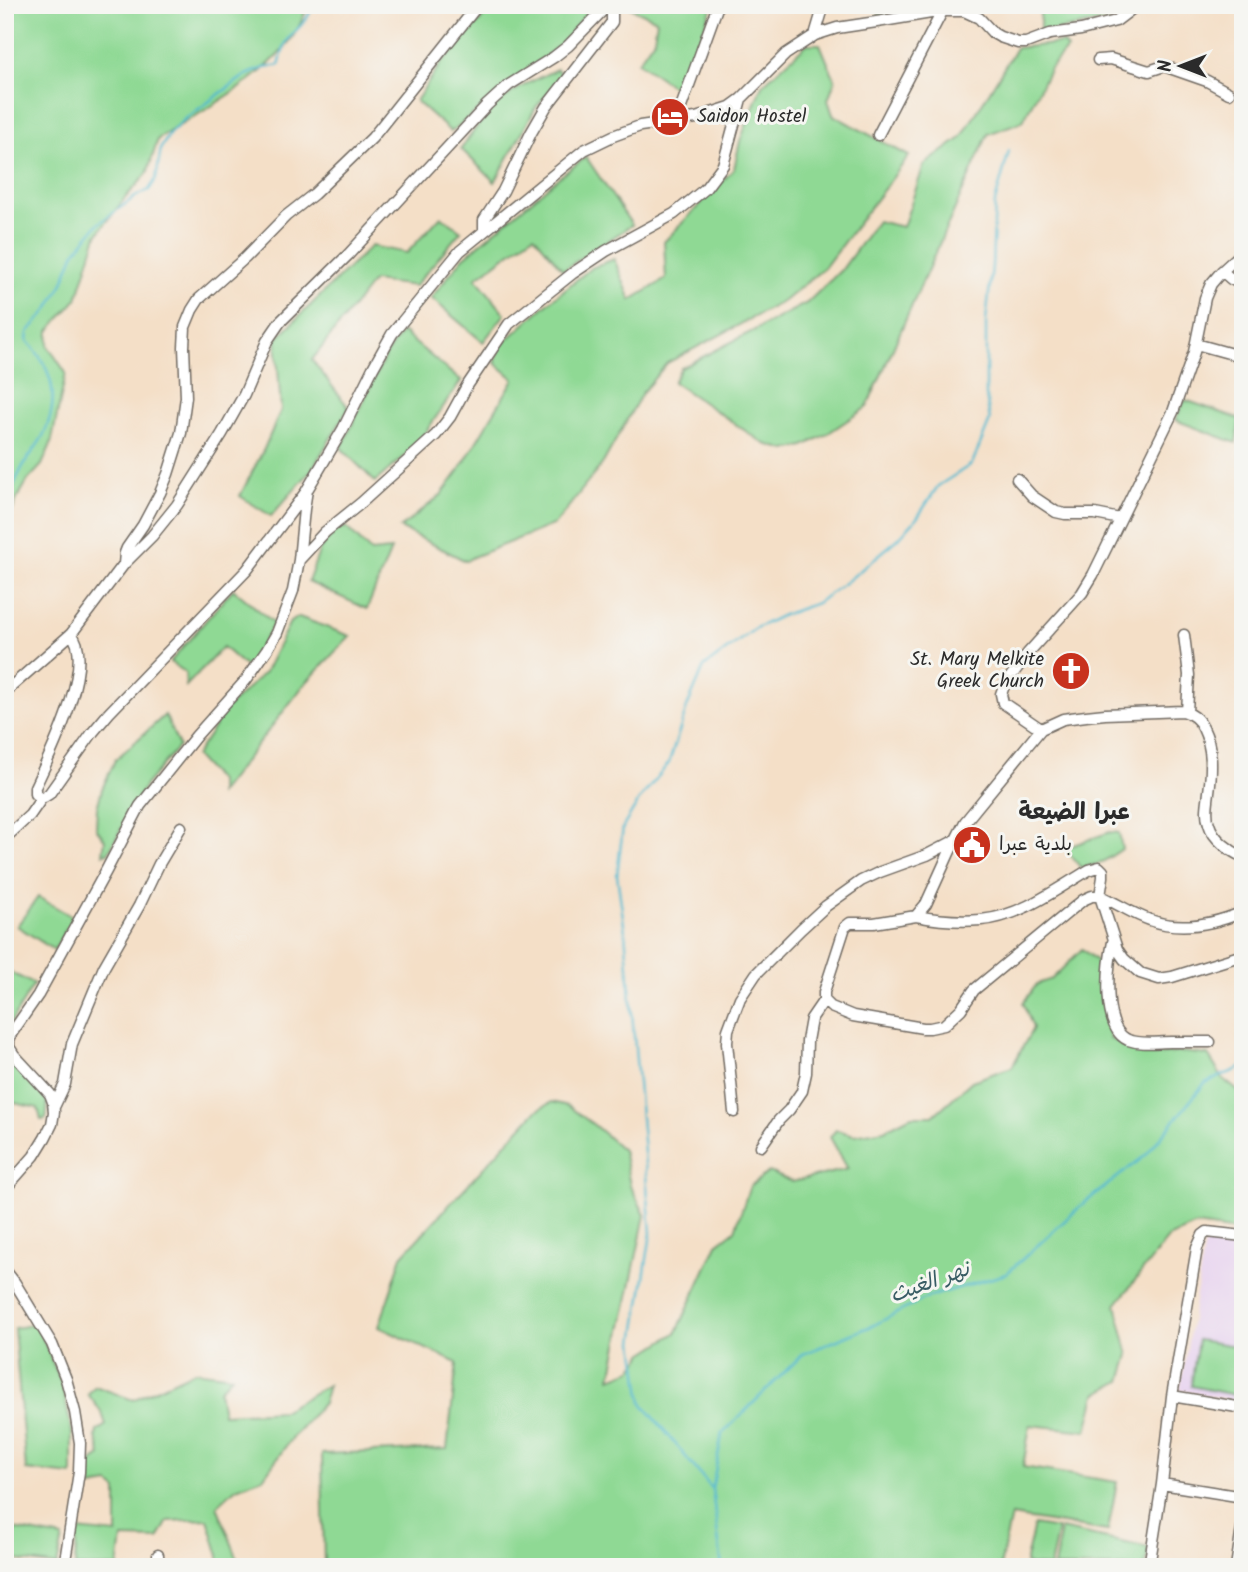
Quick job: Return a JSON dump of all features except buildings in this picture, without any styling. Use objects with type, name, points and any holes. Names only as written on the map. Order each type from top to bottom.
[{"type":"street","points":[[124,564],[127,548],[148,516],[165,482],[181,433],[186,397],[184,334],[192,310],[207,292],[286,216],[314,194],[372,138],[478,5]]},
{"type":"street","points":[[5,692],[71,634],[124,564],[160,527],[198,474],[234,414],[267,341],[280,322],[348,255],[487,105],[509,85],[568,46],[608,5],[612,12],[612,22],[546,107],[503,191],[484,220],[484,231]]},
{"type":"street","points":[[676,121],[718,5]]},
{"type":"street","points":[[815,35],[824,5]]},
{"type":"street","points":[[5,838],[30,815],[41,799],[49,794],[116,704],[247,570],[307,489],[343,429],[392,334],[460,251],[584,150],[640,127],[696,118],[730,107],[786,54],[815,35],[836,28],[944,8],[970,13],[979,18],[993,33],[1018,43],[1116,21],[1137,5]]},
{"type":"street","points":[[878,135],[944,8]]},
{"type":"street","points":[[1098,60],[1111,59],[1149,71],[1164,65],[1195,76],[1229,93]]},
{"type":"street","points":[[299,560],[326,532],[436,435],[509,324],[573,273],[606,251],[666,220],[705,189],[723,165],[741,99]]},
{"type":"street","points":[[1041,729],[1006,706],[1002,700],[1004,686],[1028,653],[1082,593],[1094,575],[1173,412],[1188,374],[1205,298],[1211,284],[1243,252]]},
{"type":"street","points":[[1222,271],[1243,285]]},
{"type":"street","points":[[1196,344],[1243,357]]},
{"type":"street","points":[[1017,480],[1032,496],[1056,512],[1095,514],[1120,519]]},
{"type":"street","points":[[54,1107],[47,1089],[11,1051],[9,1037],[38,995],[139,806],[246,680],[277,633],[288,606],[299,560],[307,489]]},
{"type":"street","points":[[41,799],[36,797],[35,787],[63,724],[77,674],[78,646],[71,634]]},
{"type":"street","points":[[1184,635],[1189,675],[1187,712]]},
{"type":"street","points":[[916,916],[926,904],[965,822],[1041,729],[1063,719],[1136,712],[1187,712],[1200,722],[1207,736],[1212,768],[1207,812],[1210,828],[1219,840],[1243,858]]},
{"type":"street","points":[[5,1189],[34,1156],[52,1124],[54,1107],[65,1084],[72,1044],[104,967],[181,827]]},
{"type":"street","points":[[734,1112],[727,1043],[729,1030],[740,998],[756,974],[826,906],[861,881],[927,855],[956,840]]},
{"type":"street","points":[[761,1146],[803,1091],[811,1019],[824,1000],[830,972],[848,924],[916,916],[938,921],[996,917],[1027,905],[1099,867],[1103,877],[1100,896],[1117,949],[1140,974],[1159,979],[1172,977],[1243,955]]},
{"type":"street","points":[[824,1000],[831,1007],[853,1016],[930,1028],[944,1025],[961,1009],[974,990],[1083,900],[1092,896],[1100,896],[1152,921],[1171,925],[1216,922],[1243,912]]},
{"type":"street","points":[[1114,939],[1109,1001],[1114,1021],[1123,1037],[1138,1042],[1210,1042]]},
{"type":"street","points":[[1172,1567],[1149,1565],[1172,1396],[1199,1241],[1211,1231],[1243,1236]]},
{"type":"street","points":[[5,1270],[52,1344],[75,1412],[80,1443],[79,1465],[64,1567]]},
{"type":"street","points":[[1172,1396],[1243,1408]]},
{"type":"street","points":[[1162,1484],[1243,1497]]},
{"type":"street","points":[[1236,1567],[1243,1522]]},
{"type":"street","points":[[158,1555],[159,1567]]},
{"type":"shaded area","points":[[1206,1237],[1243,1242],[1243,1402],[1180,1390]]},
{"type":"green space","points":[[5,5],[307,5],[299,27],[285,48],[267,66],[223,99],[158,139],[147,174],[97,235],[77,299],[49,331],[48,346],[66,373],[51,444],[42,465],[28,480],[17,499],[5,529]]},
{"type":"green space","points":[[491,5],[594,5],[561,44],[451,132],[416,101],[441,63],[480,21]]},
{"type":"green space","points":[[625,5],[713,5],[679,91],[638,62],[654,39],[657,20]]},
{"type":"green space","points":[[882,5],[932,5],[878,16]]},
{"type":"green space","points":[[1040,5],[1132,5],[1110,20],[1040,31]]},
{"type":"green space","points":[[1063,43],[1067,49],[1050,68],[1023,121],[988,134],[867,407],[827,434],[804,446],[786,450],[765,444],[673,382],[681,368],[807,303],[843,268],[877,221],[903,227],[924,165],[961,138],[1016,48]]},
{"type":"green space","points":[[807,44],[820,44],[835,80],[828,100],[833,115],[909,156],[824,268],[784,301],[667,363],[642,393],[603,463],[555,524],[466,561],[400,528],[441,495],[459,471],[514,379],[495,363],[500,346],[591,268],[614,259],[631,300],[666,279],[664,242],[734,169],[740,141],[762,85]]},
{"type":"green space","points":[[557,69],[563,77],[536,107],[495,182],[461,149],[485,116],[503,99],[522,86]]},
{"type":"green space","points":[[586,157],[632,225],[563,270],[534,235],[476,278],[505,314],[483,342],[431,298],[463,258]]},
{"type":"green space","points":[[441,216],[461,231],[415,286],[373,281],[312,360],[349,408],[311,471],[271,516],[240,496],[281,410],[276,339],[371,246],[407,253]]},
{"type":"green space","points":[[402,332],[461,381],[416,446],[375,482],[341,448],[386,354]]},
{"type":"green space","points":[[1185,400],[1240,419],[1236,443],[1175,420]]},
{"type":"green space","points":[[346,527],[371,552],[391,550],[367,609],[308,582],[320,549],[335,531]]},
{"type":"green space","points":[[233,589],[274,623],[248,669],[223,647],[186,686],[185,672],[170,662]]},
{"type":"green space","points":[[299,617],[350,636],[304,685],[219,794],[219,782],[195,756],[226,709],[265,672],[290,622]]},
{"type":"green space","points":[[165,715],[179,746],[145,785],[108,853],[103,854],[105,840],[96,828],[102,789],[115,760]]},
{"type":"green space","points":[[1110,832],[1119,833],[1122,849],[1101,863],[1081,868],[1065,848]]},
{"type":"green space","points":[[38,897],[73,917],[54,950],[17,926]]},
{"type":"green space","points":[[1082,949],[1099,963],[1110,1039],[1155,1055],[1183,1052],[1208,1055],[1223,1079],[1243,1095],[1243,1232],[1196,1225],[1168,1238],[1116,1305],[1129,1355],[1121,1381],[1096,1394],[1087,1431],[1030,1425],[1023,1467],[1117,1482],[1108,1531],[1011,1516],[1000,1567],[324,1567],[322,1454],[447,1449],[457,1363],[379,1327],[402,1256],[536,1111],[552,1102],[568,1106],[623,1150],[630,1185],[645,1215],[611,1378],[632,1370],[643,1354],[677,1332],[717,1244],[735,1230],[750,1186],[769,1172],[792,1182],[848,1169],[830,1137],[836,1130],[854,1135],[884,1130],[911,1116],[933,1116],[972,1081],[1012,1067],[1033,1028],[1023,1003],[1037,984],[1052,979]]},
{"type":"green space","points":[[5,970],[34,984],[5,1032]]},
{"type":"green space","points":[[5,1056],[35,1083],[45,1096],[46,1119],[41,1120],[38,1108],[10,1102],[5,1095]]},
{"type":"green space","points":[[37,1324],[63,1388],[72,1432],[72,1475],[26,1470],[14,1328]]},
{"type":"green space","points":[[1198,1340],[1242,1347],[1235,1395],[1191,1386]]},
{"type":"green space","points":[[195,1371],[232,1376],[219,1390],[223,1414],[282,1411],[328,1385],[323,1403],[291,1439],[263,1478],[236,1488],[217,1506],[241,1567],[219,1567],[219,1556],[208,1519],[168,1521],[158,1539],[122,1538],[118,1567],[75,1567],[77,1530],[117,1534],[117,1490],[109,1484],[91,1487],[89,1464],[101,1456],[96,1437],[97,1431],[106,1425],[102,1413],[88,1394],[95,1386],[133,1400]]},
{"type":"green space","points":[[1034,1525],[1058,1529],[1050,1567],[1025,1564]]},
{"type":"green space","points":[[14,1529],[63,1538],[57,1566],[10,1559]]},
{"type":"green space","points":[[1061,1529],[1149,1548],[1145,1567],[1054,1567]]},
{"type":"waterway","points":[[5,503],[22,468],[43,436],[53,398],[52,386],[43,363],[27,341],[28,332],[47,311],[62,285],[75,252],[98,224],[149,190],[156,179],[161,148],[170,133],[186,118],[246,75],[279,65],[286,43],[308,17],[312,5]]},
{"type":"waterway","points":[[712,1489],[642,1403],[634,1342],[651,1233],[625,932],[617,875],[623,827],[640,799],[669,763],[687,707],[704,667],[756,628],[817,603],[850,579],[898,539],[917,518],[938,486],[972,464],[990,420],[986,395],[986,321],[995,202],[1009,151]]},
{"type":"waterway","name":"نهر الغيث","points":[[722,1567],[712,1489],[722,1434],[803,1354],[874,1325],[928,1297],[1006,1274],[1083,1204],[1146,1155],[1205,1083],[1243,1067]]},
{"type":"place","name":"Saidon Hostel","points":[[670,117]]},
{"type":"place","name":"St. Mary Melkite Greek Church","points":[[1071,671]]},
{"type":"place","name":"بلدية عبرا","points":[[972,845]]},
{"type":"district","name":"عبرا الضيعة","points":[[1074,813]]}]
